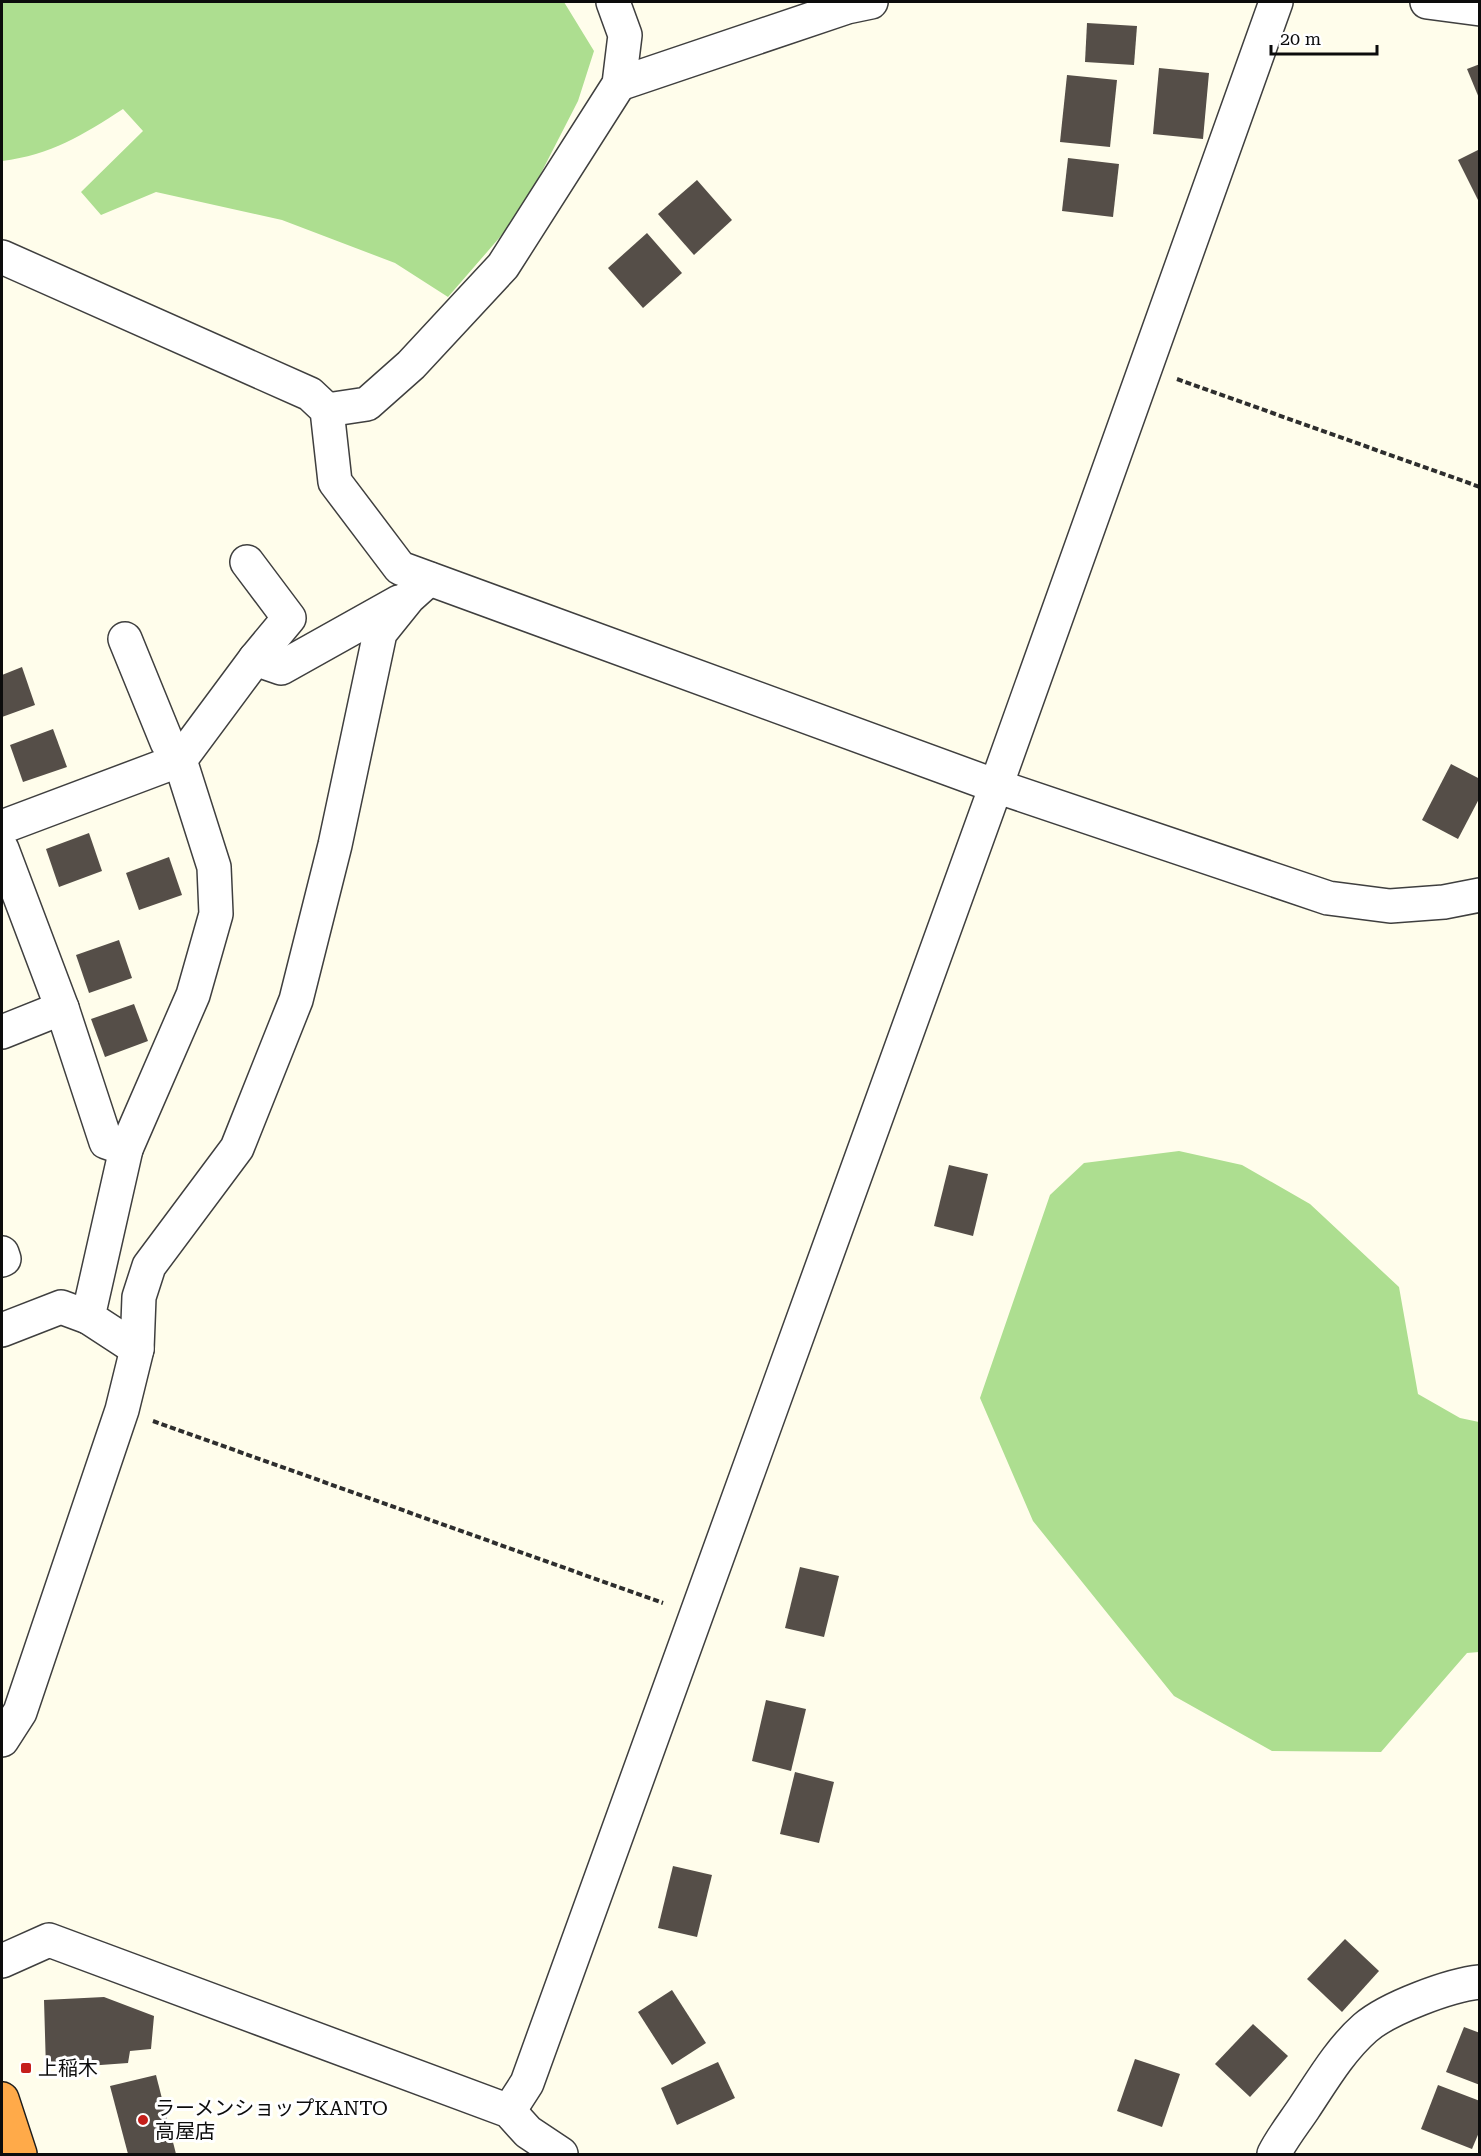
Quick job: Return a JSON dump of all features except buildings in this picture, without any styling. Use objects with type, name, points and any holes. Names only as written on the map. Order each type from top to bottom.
[{"type":"highway","points":[[2,2100],[20,2154]]},
{"type":"street","points":[[327,410],[367,404],[411,365],[503,266],[619,84],[626,35],[613,2]]},
{"type":"street","points":[[619,84],[848,7],[871,2]]},
{"type":"street","points":[[508,2111],[527,2083],[996,786],[1276,2]]},
{"type":"street","points":[[1427,2],[1479,9]]},
{"type":"street","points":[[2,257],[310,394],[327,410],[335,482],[400,568],[419,588],[1328,898],[1390,906],[1444,902],[1479,895]]},
{"type":"street","points":[[2,827],[180,760],[255,659],[289,618],[247,562]]},
{"type":"street","points":[[255,659],[281,668],[419,588]]},
{"type":"street","points":[[2,1740],[20,1712],[122,1410],[137,1349],[139,1297],[149,1266],[237,1148],[296,1000],[335,845],[380,633],[419,588]]},
{"type":"street","points":[[88,1317],[126,1149],[193,994],[216,914],[214,867],[180,760],[167,742],[125,639]]},
{"type":"street","points":[[2,849],[62,1008],[106,1142],[126,1149]]},
{"type":"street","points":[[2,1032],[62,1008]]},
{"type":"street","points":[[2,1253],[4,1259],[2,1260]]},
{"type":"street","points":[[2,1330],[61,1307],[88,1317],[137,1349]]},
{"type":"street","points":[[2,1961],[49,1940],[508,2111],[528,2132],[561,2154]]},
{"type":"street","points":[[1274,2154],[1334,2064],[1366,2028],[1386,2014],[1428,1996],[1468,1983],[1479,1982]]},
{"type":"path","points":[[1145,367],[1479,487]]},
{"type":"path","points":[[122,1410],[695,1614]]},
{"type":"green space","points":[[2,2],[564,2],[594,51],[578,101],[520,214],[448,297],[395,263],[282,220],[156,192],[101,215],[81,192],[143,131],[123,109],[66,143],[36,154],[2,161]]},
{"type":"green space","points":[[1179,1151],[1242,1165],[1310,1204],[1399,1287],[1418,1394],[1460,1418],[1479,1422],[1479,1652],[1467,1653],[1381,1752],[1272,1751],[1174,1696],[1033,1521],[980,1398],[1050,1195],[1084,1163]]},
{"type":"place","name":"上稲木","points":[[26,2068]]},
{"type":"place","name":"ラーメンショップKANTO 高屋店","points":[[143,2120]]}]
